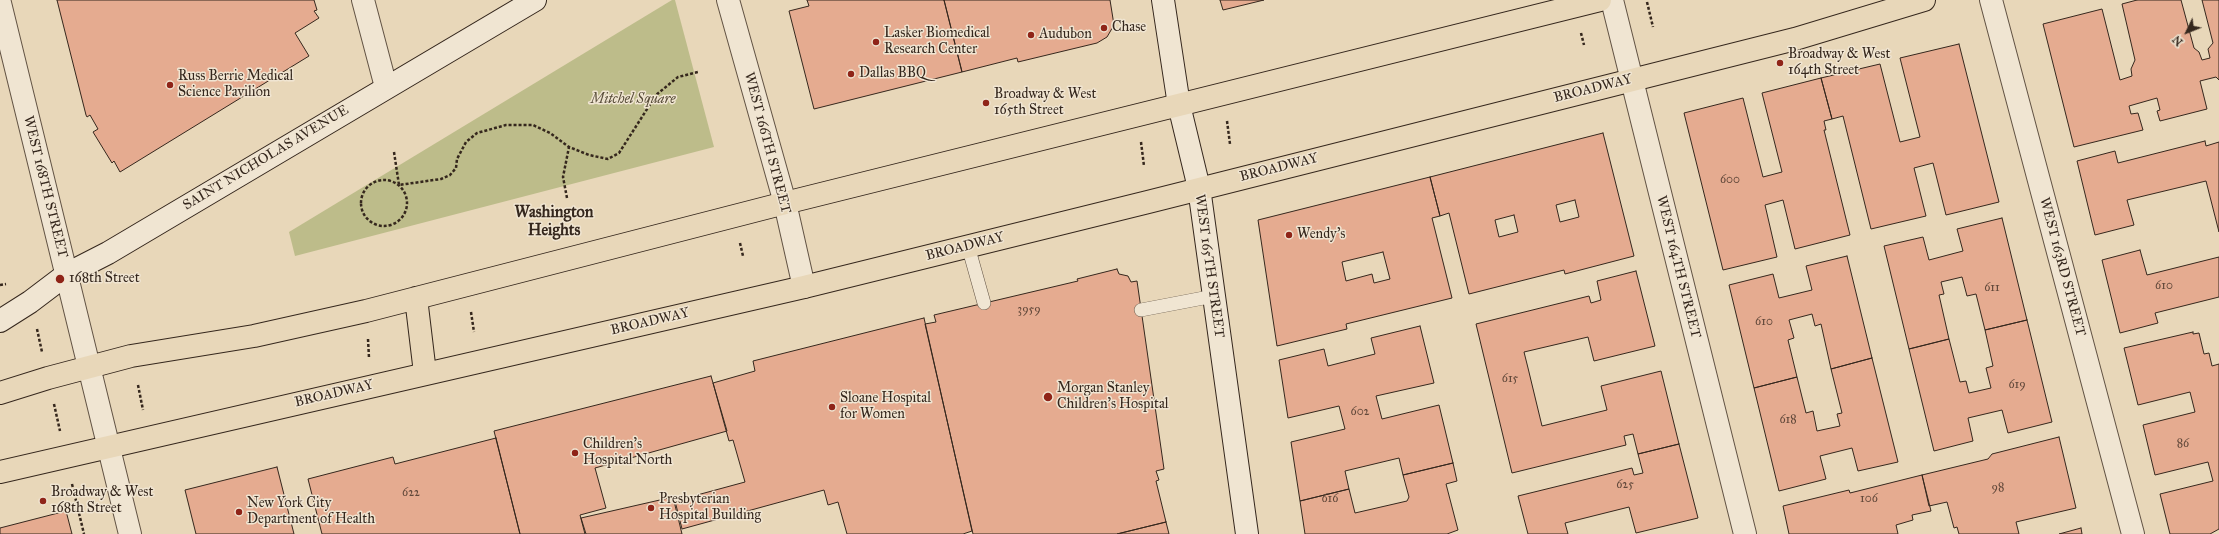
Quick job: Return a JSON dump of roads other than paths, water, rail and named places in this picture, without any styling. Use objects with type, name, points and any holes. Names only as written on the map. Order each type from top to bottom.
[{"type":"main road","points":[[0,393],[48,378],[131,356],[254,336],[366,311],[785,203],[1600,0]]},
{"type":"main road","name":"BROADWAY","points":[[0,472],[804,287],[1795,39],[1924,0]]},
{"type":"main road","points":[[416,298],[426,373]]},
{"type":"street","points":[[363,0],[386,87]]},
{"type":"street","name":"SAINT NICHOLAS AVENUE","points":[[0,321],[30,302],[67,274],[108,253],[535,0]]},
{"type":"street","name":"WEST 166TH STREET","points":[[728,0],[785,203],[804,287]]},
{"type":"street","name":"WEST 165TH STREET","points":[[1163,0],[1179,105],[1199,188],[1247,534]]},
{"type":"street","name":"WEST 164TH STREET","points":[[1612,0],[1745,534]]},
{"type":"street","name":"WEST 163RD STREET","points":[[1991,0],[2133,534]]},
{"type":"street","name":"WEST 168TH STREET","points":[[0,3],[130,534]]},
{"type":"lane","points":[[968,246],[984,303]]},
{"type":"lane","points":[[1141,310],[1214,296]]},
{"type":"place","name":"Chase","points":[[1104,28]]},
{"type":"place","name":"Audubon","points":[[1031,35]]},
{"type":"place","name":"Lasker Biomedical Research Center","points":[[876,42]]},
{"type":"place","name":"Broadway & West 164th Street","points":[[1780,63]]},
{"type":"place","name":"Dallas BBQ","points":[[851,74]]},
{"type":"place","name":"Russ Berrie Medical Science Pavilion","points":[[170,85]]},
{"type":"place","name":"Broadway & West 165th Street","points":[[986,103]]},
{"type":"place","name":"Wendy's","points":[[1289,235]]},
{"type":"place","name":"168th Street","points":[[60,279]]},
{"type":"place","name":"Morgan Stanley Children's Hospital","points":[[1048,397]]},
{"type":"place","name":"Sloane Hospital for Women","points":[[832,407]]},
{"type":"place","name":"Children's Hospital North","points":[[575,453]]},
{"type":"place","name":"Broadway & West 168th Street","points":[[43,501]]},
{"type":"place","name":"Presbyterian Hospital Building","points":[[651,508]]},
{"type":"place","name":"New York City Department of Health","points":[[239,512]]},
{"type":"district","name":"Washington Heights","points":[[554,222]]},
{"type":"park label","name":"Mitchel Square","points":[[633,100]]}]
